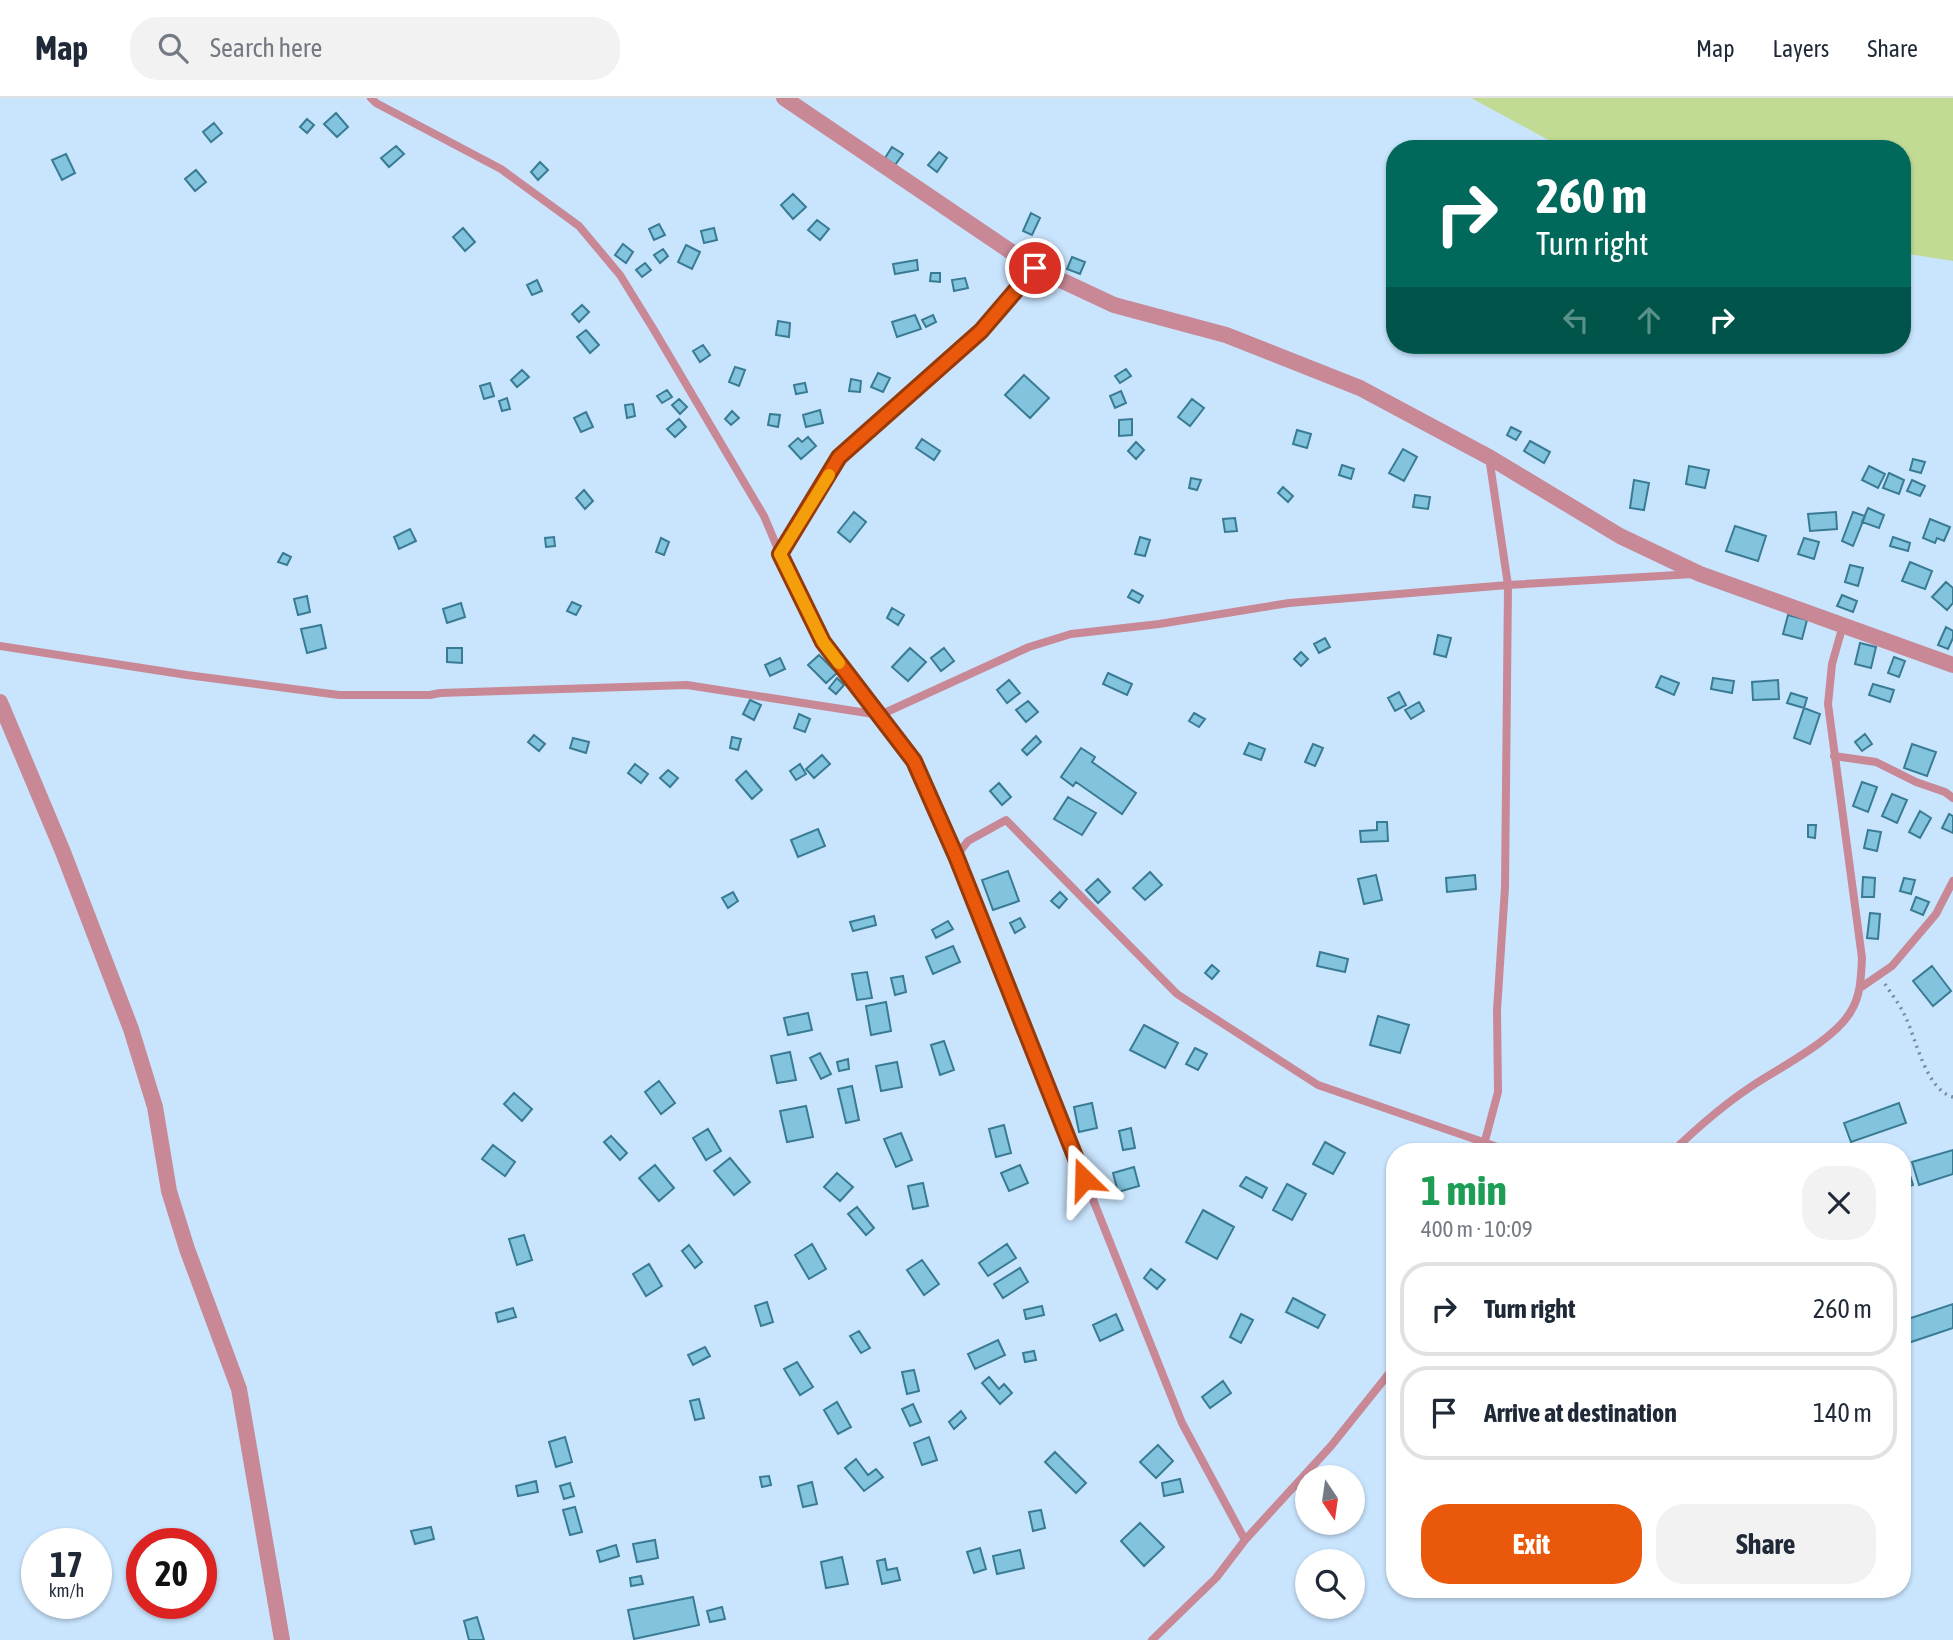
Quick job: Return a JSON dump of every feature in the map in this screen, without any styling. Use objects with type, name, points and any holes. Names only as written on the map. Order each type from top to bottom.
[{"type":"street","points":[[784,98],[1035,268],[1114,305],[1226,335],[1360,388],[1489,457],[1620,536],[1700,574],[1953,665]]},
{"type":"street","points":[[0,702],[63,852],[131,1029],[155,1107],[173,1203],[187,1250],[239,1389],[282,1640]]},
{"type":"lane","points":[[371,98],[501,169],[579,226],[620,275],[634,297],[764,516],[823,642],[914,761],[956,856],[1182,1423],[1245,1540]]},
{"type":"lane","points":[[780,554],[839,457],[981,331],[1035,268]]},
{"type":"lane","points":[[956,856],[968,841],[1006,820],[1177,994],[1318,1085],[1486,1142],[1498,1092],[1497,1010],[1505,888],[1508,585],[1489,457]]},
{"type":"lane","points":[[0,646],[339,695],[430,695],[687,685],[880,715],[1029,647],[1071,634],[1159,624],[1289,603],[1508,585],[1700,574]]},
{"type":"lane","points":[[1682,1143],[1749,1087],[1831,1033],[1851,1012],[1860,988],[1863,958],[1828,704],[1832,664],[1843,625]]},
{"type":"lane","points":[[1834,756],[1876,762],[1953,798]]},
{"type":"lane","points":[[1860,988],[1892,966],[1936,914],[1953,881]]},
{"type":"lane","points":[[1152,1640],[1216,1578],[1245,1540],[1331,1446],[1386,1377]]},
{"type":"path","points":[[1880,975],[1906,1017],[1922,1062],[1947,1095],[1953,1097]]},
{"type":"green space","points":[[1471,98],[1953,98],[1953,261],[1911,254],[1911,140],[1548,140]]},
{"type":"building","points":[[336,113],[348,127],[337,137],[324,124]]},
{"type":"building","points":[[307,119],[314,125],[307,133],[300,127]]},
{"type":"building","points":[[214,123],[222,133],[211,142],[203,132]]},
{"type":"building","points":[[396,146],[404,154],[389,167],[381,158]]},
{"type":"building","points":[[892,147],[903,154],[895,165],[885,158]]},
{"type":"building","points":[[939,152],[947,158],[937,172],[928,165]]},
{"type":"building","points":[[66,154],[75,173],[62,180],[52,160]]},
{"type":"building","points":[[540,162],[548,170],[538,180],[531,172]]},
{"type":"building","points":[[196,170],[206,182],[195,191],[185,179]]},
{"type":"building","points":[[793,194],[806,207],[793,219],[781,205]]},
{"type":"building","points":[[1031,213],[1040,218],[1032,235],[1023,231]]},
{"type":"building","points":[[817,220],[829,229],[820,240],[808,230]]},
{"type":"building","points":[[659,224],[665,235],[654,240],[649,229]]},
{"type":"building","points":[[463,228],[475,242],[465,251],[453,237]]},
{"type":"building","points":[[714,228],[717,240],[704,243],[701,231]]},
{"type":"building","points":[[623,244],[633,252],[626,263],[615,255]]},
{"type":"building","points":[[686,245],[700,252],[692,269],[678,262]]},
{"type":"building","points":[[1037,247],[1049,254],[1044,263],[1032,255]]},
{"type":"building","points":[[663,249],[668,256],[660,263],[654,255]]},
{"type":"building","points":[[1072,257],[1085,262],[1080,274],[1067,269]]},
{"type":"building","points":[[917,260],[918,270],[895,274],[893,264]]},
{"type":"building","points":[[645,263],[651,270],[642,277],[636,270]]},
{"type":"building","points":[[931,273],[940,273],[940,282],[930,281]]},
{"type":"building","points":[[965,278],[968,288],[954,291],[952,280]]},
{"type":"building","points":[[537,280],[542,291],[532,295],[527,285]]},
{"type":"building","points":[[582,305],[589,312],[579,322],[572,314]]},
{"type":"building","points":[[915,315],[921,329],[897,337],[892,322]]},
{"type":"building","points":[[933,315],[936,322],[926,327],[922,320]]},
{"type":"building","points":[[778,321],[790,323],[789,337],[776,335]]},
{"type":"building","points":[[586,330],[599,345],[590,353],[577,337]]},
{"type":"building","points":[[703,345],[710,355],[700,362],[693,351]]},
{"type":"building","points":[[735,367],[745,370],[739,386],[729,382]]},
{"type":"building","points":[[1126,369],[1131,376],[1120,383],[1115,376]]},
{"type":"building","points":[[522,370],[529,377],[517,387],[511,380]]},
{"type":"building","points":[[878,373],[890,378],[883,392],[871,387]]},
{"type":"building","points":[[1024,375],[1049,398],[1030,418],[1005,395]]},
{"type":"building","points":[[851,379],[861,381],[860,392],[849,391]]},
{"type":"building","points":[[490,383],[494,396],[484,399],[480,386]]},
{"type":"building","points":[[805,383],[807,392],[796,394],[794,385]]},
{"type":"building","points":[[667,390],[672,397],[662,403],[657,396]]},
{"type":"building","points":[[1121,391],[1126,403],[1115,408],[1110,396]]},
{"type":"building","points":[[507,398],[510,409],[502,411],[499,401]]},
{"type":"building","points":[[679,399],[687,407],[680,414],[672,405]]},
{"type":"building","points":[[1192,399],[1204,408],[1190,426],[1178,417]]},
{"type":"building","points":[[633,404],[635,416],[627,418],[625,405]]},
{"type":"building","points":[[820,410],[823,423],[806,427],[803,415]]},
{"type":"building","points":[[732,411],[739,418],[731,425],[725,419]]},
{"type":"building","points":[[586,412],[593,427],[581,432],[574,418]]},
{"type":"building","points":[[770,414],[780,415],[778,427],[768,425]]},
{"type":"building","points":[[679,419],[686,427],[675,437],[667,429]]},
{"type":"building","points":[[1132,419],[1132,435],[1119,436],[1119,420]]},
{"type":"building","points":[[1511,427],[1521,432],[1516,440],[1507,435]]},
{"type":"building","points":[[1297,430],[1311,434],[1307,448],[1293,444]]},
{"type":"building","points":[[808,437],[816,446],[801,459],[789,446],[798,438],[802,442]]},
{"type":"building","points":[[922,439],[940,451],[934,460],[916,448]]},
{"type":"building","points":[[1530,441],[1550,452],[1544,463],[1524,451]]},
{"type":"building","points":[[1136,442],[1144,450],[1136,459],[1128,451]]},
{"type":"building","points":[[1403,449],[1417,457],[1404,481],[1389,473]]},
{"type":"building","points":[[1913,459],[1925,462],[1921,473],[1910,470]]},
{"type":"building","points":[[1342,465],[1354,469],[1351,479],[1339,475]]},
{"type":"building","points":[[1689,466],[1709,470],[1705,488],[1686,484]]},
{"type":"building","points":[[1869,466],[1885,474],[1878,488],[1862,480]]},
{"type":"building","points":[[1889,473],[1904,480],[1899,494],[1883,488]]},
{"type":"building","points":[[1191,478],[1201,480],[1197,490],[1189,488]]},
{"type":"building","points":[[1634,480],[1649,483],[1644,510],[1630,508]]},
{"type":"building","points":[[1912,480],[1925,486],[1920,496],[1907,491]]},
{"type":"building","points":[[1283,487],[1293,496],[1288,502],[1278,493]]},
{"type":"building","points":[[584,490],[593,501],[585,509],[576,498]]},
{"type":"building","points":[[1415,495],[1430,497],[1428,509],[1413,507]]},
{"type":"building","points":[[1868,508],[1884,515],[1879,528],[1862,522]]},
{"type":"building","points":[[854,512],[866,522],[850,542],[838,532]]},
{"type":"building","points":[[1836,512],[1837,529],[1810,531],[1808,514]]},
{"type":"building","points":[[1853,512],[1865,516],[1853,546],[1842,541]]},
{"type":"building","points":[[1235,518],[1237,531],[1225,532],[1223,519]]},
{"type":"building","points":[[1930,519],[1950,527],[1944,541],[1937,538],[1935,543],[1923,538]]},
{"type":"building","points":[[1735,526],[1766,536],[1758,561],[1726,551]]},
{"type":"building","points":[[410,529],[416,541],[399,549],[394,537]]},
{"type":"building","points":[[554,537],[555,546],[546,547],[545,538]]},
{"type":"building","points":[[1140,537],[1150,540],[1145,556],[1135,554]]},
{"type":"building","points":[[1893,537],[1910,543],[1908,551],[1890,546]]},
{"type":"building","points":[[661,538],[669,542],[664,555],[656,552]]},
{"type":"building","points":[[1804,538],[1819,542],[1814,559],[1798,554]]},
{"type":"building","points":[[283,553],[291,557],[287,565],[278,562]]},
{"type":"building","points":[[1910,562],[1932,571],[1925,589],[1902,581]]},
{"type":"building","points":[[1850,565],[1863,568],[1858,586],[1845,582]]},
{"type":"building","points":[[1946,582],[1953,588],[1953,603],[1947,610],[1932,597]]},
{"type":"building","points":[[1132,590],[1143,596],[1139,603],[1128,597]]},
{"type":"building","points":[[1842,595],[1857,601],[1853,612],[1837,606]]},
{"type":"building","points":[[307,596],[310,612],[298,615],[294,599]]},
{"type":"building","points":[[572,602],[581,606],[576,615],[567,611]]},
{"type":"building","points":[[461,603],[465,617],[447,623],[443,609]]},
{"type":"building","points":[[892,608],[904,615],[898,625],[887,618]]},
{"type":"building","points":[[1788,615],[1807,620],[1802,639],[1783,634]]},
{"type":"building","points":[[321,625],[326,648],[307,653],[301,629]]},
{"type":"building","points":[[1946,627],[1953,631],[1948,649],[1938,645]]},
{"type":"building","points":[[1438,635],[1451,638],[1446,657],[1434,654]]},
{"type":"building","points":[[1325,638],[1330,647],[1319,653],[1314,644]]},
{"type":"building","points":[[1860,643],[1876,647],[1871,668],[1855,664]]},
{"type":"building","points":[[447,648],[462,648],[462,663],[447,662]]},
{"type":"building","points":[[910,648],[926,662],[908,681],[892,667]]},
{"type":"building","points":[[944,648],[954,661],[941,671],[931,658]]},
{"type":"building","points":[[1301,652],[1308,659],[1301,666],[1294,659]]},
{"type":"building","points":[[819,655],[837,673],[826,683],[808,665]]},
{"type":"building","points":[[1894,657],[1905,661],[1899,677],[1888,673]]},
{"type":"building","points":[[780,658],[785,669],[770,676],[765,665]]},
{"type":"building","points":[[1108,673],[1132,684],[1127,695],[1103,684]]},
{"type":"building","points":[[1661,676],[1679,683],[1674,695],[1656,687]]},
{"type":"building","points":[[837,678],[844,685],[836,694],[829,688]]},
{"type":"building","points":[[1713,678],[1734,681],[1732,693],[1711,689]]},
{"type":"building","points":[[1009,680],[1020,693],[1007,703],[997,690]]},
{"type":"building","points":[[1778,680],[1779,699],[1753,700],[1752,682]]},
{"type":"building","points":[[1873,684],[1894,690],[1890,702],[1869,695]]},
{"type":"building","points":[[1399,692],[1406,705],[1395,711],[1388,698]]},
{"type":"building","points":[[1791,693],[1807,698],[1804,708],[1787,703]]},
{"type":"building","points":[[750,700],[761,705],[754,720],[743,714]]},
{"type":"building","points":[[1028,701],[1038,712],[1026,722],[1016,710]]},
{"type":"building","points":[[1419,702],[1424,711],[1411,719],[1405,710]]},
{"type":"building","points":[[1804,708],[1820,714],[1810,744],[1794,738]]},
{"type":"building","points":[[1194,713],[1205,719],[1199,727],[1189,721]]},
{"type":"building","points":[[799,714],[810,719],[805,732],[794,728]]},
{"type":"building","points":[[1865,734],[1872,744],[1862,751],[1855,742]]},
{"type":"building","points":[[534,735],[545,744],[539,751],[528,742]]},
{"type":"building","points":[[1036,736],[1041,742],[1027,755],[1022,750]]},
{"type":"building","points":[[732,737],[741,739],[738,750],[730,748]]},
{"type":"building","points":[[573,738],[589,742],[586,753],[570,748]]},
{"type":"building","points":[[1249,743],[1265,749],[1261,760],[1244,754]]},
{"type":"building","points":[[1313,744],[1323,748],[1315,766],[1305,762]]},
{"type":"building","points":[[1912,744],[1936,752],[1927,776],[1904,768]]},
{"type":"building","points":[[1081,748],[1095,757],[1092,762],[1136,793],[1122,814],[1076,782],[1073,786],[1061,777]]},
{"type":"building","points":[[822,755],[830,764],[814,778],[806,769]]},
{"type":"building","points":[[635,764],[648,774],[641,783],[628,773]]},
{"type":"building","points":[[800,764],[806,774],[796,780],[790,771]]},
{"type":"building","points":[[668,770],[678,778],[670,787],[660,778]]},
{"type":"building","points":[[746,771],[762,790],[752,799],[736,780]]},
{"type":"building","points":[[1862,782],[1877,787],[1868,812],[1853,806]]},
{"type":"building","points":[[999,783],[1011,797],[1002,805],[990,791]]},
{"type":"building","points":[[1892,794],[1907,800],[1897,823],[1882,816]]},
{"type":"building","points":[[1068,797],[1096,813],[1082,835],[1054,819]]},
{"type":"building","points":[[1920,811],[1931,818],[1920,838],[1909,832]]},
{"type":"building","points":[[1949,814],[1953,816],[1953,833],[1942,828]]},
{"type":"building","points":[[1377,822],[1387,822],[1388,841],[1361,842],[1360,831],[1377,830]]},
{"type":"building","points":[[1808,825],[1816,825],[1815,838],[1808,837]]},
{"type":"building","points":[[818,829],[825,846],[798,857],[791,840]]},
{"type":"building","points":[[1868,830],[1881,832],[1877,851],[1864,848]]},
{"type":"building","points":[[1008,871],[1019,901],[993,910],[982,880]]},
{"type":"building","points":[[1150,872],[1162,885],[1145,900],[1133,888]]},
{"type":"building","points":[[1376,875],[1382,900],[1364,904],[1358,879]]},
{"type":"building","points":[[1475,875],[1476,889],[1447,892],[1446,878]]},
{"type":"building","points":[[1863,877],[1875,878],[1874,897],[1862,897]]},
{"type":"building","points":[[1904,878],[1915,880],[1911,894],[1900,891]]},
{"type":"building","points":[[1098,879],[1110,892],[1098,903],[1086,890]]},
{"type":"building","points":[[733,892],[738,901],[728,908],[722,898]]},
{"type":"building","points":[[1060,892],[1067,899],[1059,908],[1051,901]]},
{"type":"building","points":[[1916,897],[1929,902],[1923,915],[1911,910]]},
{"type":"building","points":[[1870,913],[1880,914],[1878,939],[1867,938]]},
{"type":"building","points":[[874,916],[876,925],[853,931],[850,922]]},
{"type":"building","points":[[1020,918],[1025,927],[1015,933],[1010,923]]},
{"type":"building","points":[[948,921],[953,929],[936,938],[932,930]]},
{"type":"building","points":[[953,946],[960,962],[933,974],[926,957]]},
{"type":"building","points":[[1320,952],[1348,959],[1345,972],[1317,966]]},
{"type":"building","points":[[1212,965],[1219,971],[1212,979],[1205,973]]},
{"type":"building","points":[[1932,966],[1951,991],[1933,1006],[1913,981]]},
{"type":"building","points":[[867,972],[872,998],[857,1000],[852,974]]},
{"type":"building","points":[[903,976],[906,992],[895,995],[891,978]]},
{"type":"building","points":[[886,1002],[891,1031],[871,1035],[866,1006]]},
{"type":"building","points":[[808,1013],[812,1030],[788,1035],[784,1018]]},
{"type":"building","points":[[1378,1016],[1409,1025],[1400,1053],[1370,1045]]},
{"type":"building","points":[[1144,1025],[1178,1043],[1165,1068],[1130,1050]]},
{"type":"building","points":[[944,1041],[954,1070],[940,1075],[931,1045]]},
{"type":"building","points":[[1195,1048],[1207,1054],[1198,1070],[1186,1064]]},
{"type":"building","points":[[790,1052],[796,1080],[777,1083],[771,1056]]},
{"type":"building","points":[[820,1053],[831,1074],[821,1079],[810,1058]]},
{"type":"building","points":[[848,1059],[849,1069],[839,1071],[837,1062]]},
{"type":"building","points":[[897,1062],[902,1087],[881,1091],[876,1066]]},
{"type":"building","points":[[659,1081],[675,1103],[661,1114],[645,1092]]},
{"type":"building","points":[[852,1086],[859,1120],[846,1123],[838,1089]]},
{"type":"building","points":[[514,1093],[532,1109],[522,1121],[504,1104]]},
{"type":"building","points":[[1092,1103],[1097,1128],[1079,1132],[1074,1107]]},
{"type":"building","points":[[1899,1103],[1906,1123],[1851,1142],[1844,1123]]},
{"type":"building","points":[[806,1106],[813,1137],[787,1142],[780,1111]]},
{"type":"building","points":[[1004,1125],[1011,1153],[996,1157],[989,1129]]},
{"type":"building","points":[[1131,1128],[1135,1148],[1123,1150],[1119,1131]]},
{"type":"building","points":[[708,1129],[721,1151],[706,1160],[693,1138]]},
{"type":"building","points":[[901,1133],[912,1160],[896,1167],[884,1139]]},
{"type":"building","points":[[611,1136],[627,1153],[620,1160],[604,1142]]},
{"type":"building","points":[[1325,1142],[1345,1153],[1333,1174],[1313,1164]]},
{"type":"building","points":[[493,1145],[515,1162],[505,1176],[482,1159]]},
{"type":"building","points":[[1953,1150],[1953,1174],[1919,1185],[1912,1162]]},
{"type":"building","points":[[730,1158],[750,1182],[734,1195],[714,1171]]},
{"type":"building","points":[[655,1165],[674,1188],[659,1201],[639,1178]]},
{"type":"building","points":[[1020,1165],[1028,1183],[1009,1191],[1001,1173]]},
{"type":"building","points":[[1134,1167],[1139,1186],[1118,1192],[1113,1173]]},
{"type":"building","points":[[837,1173],[853,1187],[840,1201],[824,1187]]},
{"type":"building","points":[[1246,1177],[1267,1188],[1262,1198],[1240,1186]]},
{"type":"building","points":[[923,1183],[928,1206],[913,1209],[908,1186]]},
{"type":"building","points":[[1287,1184],[1306,1194],[1292,1220],[1273,1210]]},
{"type":"building","points":[[857,1207],[874,1228],[866,1235],[848,1214]]},
{"type":"building","points":[[1203,1210],[1234,1227],[1217,1259],[1186,1242]]},
{"type":"building","points":[[524,1235],[532,1260],[517,1265],[509,1239]]},
{"type":"building","points":[[812,1244],[826,1269],[809,1279],[795,1255]]},
{"type":"building","points":[[1007,1244],[1016,1258],[988,1276],[979,1263]]},
{"type":"building","points":[[689,1245],[702,1262],[695,1268],[682,1251]]},
{"type":"building","points":[[922,1260],[939,1284],[924,1295],[907,1270]]},
{"type":"building","points":[[649,1264],[662,1286],[646,1296],[633,1274]]},
{"type":"building","points":[[1020,1268],[1028,1282],[1003,1298],[994,1284]]},
{"type":"building","points":[[1151,1269],[1165,1280],[1157,1289],[1144,1278]]},
{"type":"building","points":[[1293,1298],[1325,1315],[1318,1328],[1286,1312]]},
{"type":"building","points":[[767,1302],[773,1322],[761,1326],[755,1306]]},
{"type":"building","points":[[1953,1304],[1953,1328],[1911,1342],[1911,1318]]},
{"type":"building","points":[[1042,1306],[1044,1315],[1026,1319],[1024,1310]]},
{"type":"building","points":[[513,1308],[516,1317],[498,1322],[496,1313]]},
{"type":"building","points":[[1116,1314],[1123,1330],[1100,1341],[1093,1325]]},
{"type":"building","points":[[1241,1314],[1253,1320],[1241,1343],[1230,1337]]},
{"type":"building","points":[[859,1331],[870,1348],[861,1353],[850,1336]]},
{"type":"building","points":[[998,1340],[1005,1355],[975,1369],[968,1354]]},
{"type":"building","points":[[705,1347],[710,1356],[693,1365],[688,1355]]},
{"type":"building","points":[[1034,1351],[1036,1360],[1025,1362],[1023,1353]]},
{"type":"building","points":[[797,1362],[813,1387],[800,1395],[784,1369]]},
{"type":"building","points":[[914,1370],[919,1391],[907,1394],[902,1372]]},
{"type":"building","points":[[989,1377],[999,1389],[1004,1384],[1012,1393],[1000,1404],[982,1383]]},
{"type":"building","points":[[1223,1381],[1231,1393],[1210,1408],[1202,1397]]},
{"type":"building","points":[[699,1399],[704,1418],[695,1420],[690,1401]]},
{"type":"building","points":[[837,1402],[851,1427],[838,1434],[824,1410]]},
{"type":"building","points":[[913,1404],[921,1422],[910,1426],[902,1409]]},
{"type":"building","points":[[961,1411],[966,1418],[954,1429],[949,1422]]},
{"type":"building","points":[[565,1437],[572,1462],[556,1467],[549,1442]]},
{"type":"building","points":[[929,1437],[937,1460],[922,1465],[914,1443]]},
{"type":"building","points":[[1158,1445],[1173,1461],[1156,1478],[1140,1462]]},
{"type":"building","points":[[1055,1452],[1086,1483],[1076,1493],[1045,1462]]},
{"type":"building","points":[[856,1459],[868,1475],[876,1469],[883,1477],[864,1491],[845,1468]]},
{"type":"building","points":[[769,1476],[771,1485],[762,1487],[760,1477]]},
{"type":"building","points":[[1180,1479],[1183,1492],[1164,1496],[1162,1483]]},
{"type":"building","points":[[536,1481],[538,1492],[518,1496],[516,1486]]},
{"type":"building","points":[[812,1482],[817,1504],[803,1507],[798,1486]]},
{"type":"building","points":[[570,1483],[574,1496],[564,1499],[560,1486]]},
{"type":"building","points":[[575,1507],[582,1532],[570,1535],[563,1510]]},
{"type":"building","points":[[1041,1510],[1045,1528],[1033,1531],[1029,1512]]},
{"type":"building","points":[[1140,1523],[1164,1547],[1144,1566],[1121,1541]]},
{"type":"building","points":[[431,1527],[434,1539],[415,1544],[411,1531]]},
{"type":"building","points":[[655,1540],[658,1558],[637,1562],[633,1544]]},
{"type":"building","points":[[616,1545],[619,1556],[600,1562],[597,1551]]},
{"type":"building","points":[[980,1548],[986,1569],[974,1573],[967,1552]]},
{"type":"building","points":[[1020,1550],[1024,1568],[997,1574],[993,1556]]},
{"type":"building","points":[[842,1557],[848,1584],[826,1588],[821,1562]]},
{"type":"building","points":[[885,1559],[887,1570],[897,1568],[900,1580],[882,1584],[877,1561]]},
{"type":"building","points":[[641,1576],[643,1584],[631,1586],[630,1578]]},
{"type":"building","points":[[693,1597],[699,1625],[634,1639],[628,1610]]},
{"type":"building","points":[[722,1607],[725,1619],[710,1622],[707,1611]]},
{"type":"building","points":[[477,1617],[484,1640],[469,1640],[464,1621]]},
{"type":"slow traffic","points":[[829,475],[780,554],[823,642],[839,663]]},
{"type":"route","points":[[1035,268],[981,331],[839,457],[780,554],[823,642],[914,761],[956,856],[1084,1179]]}]
